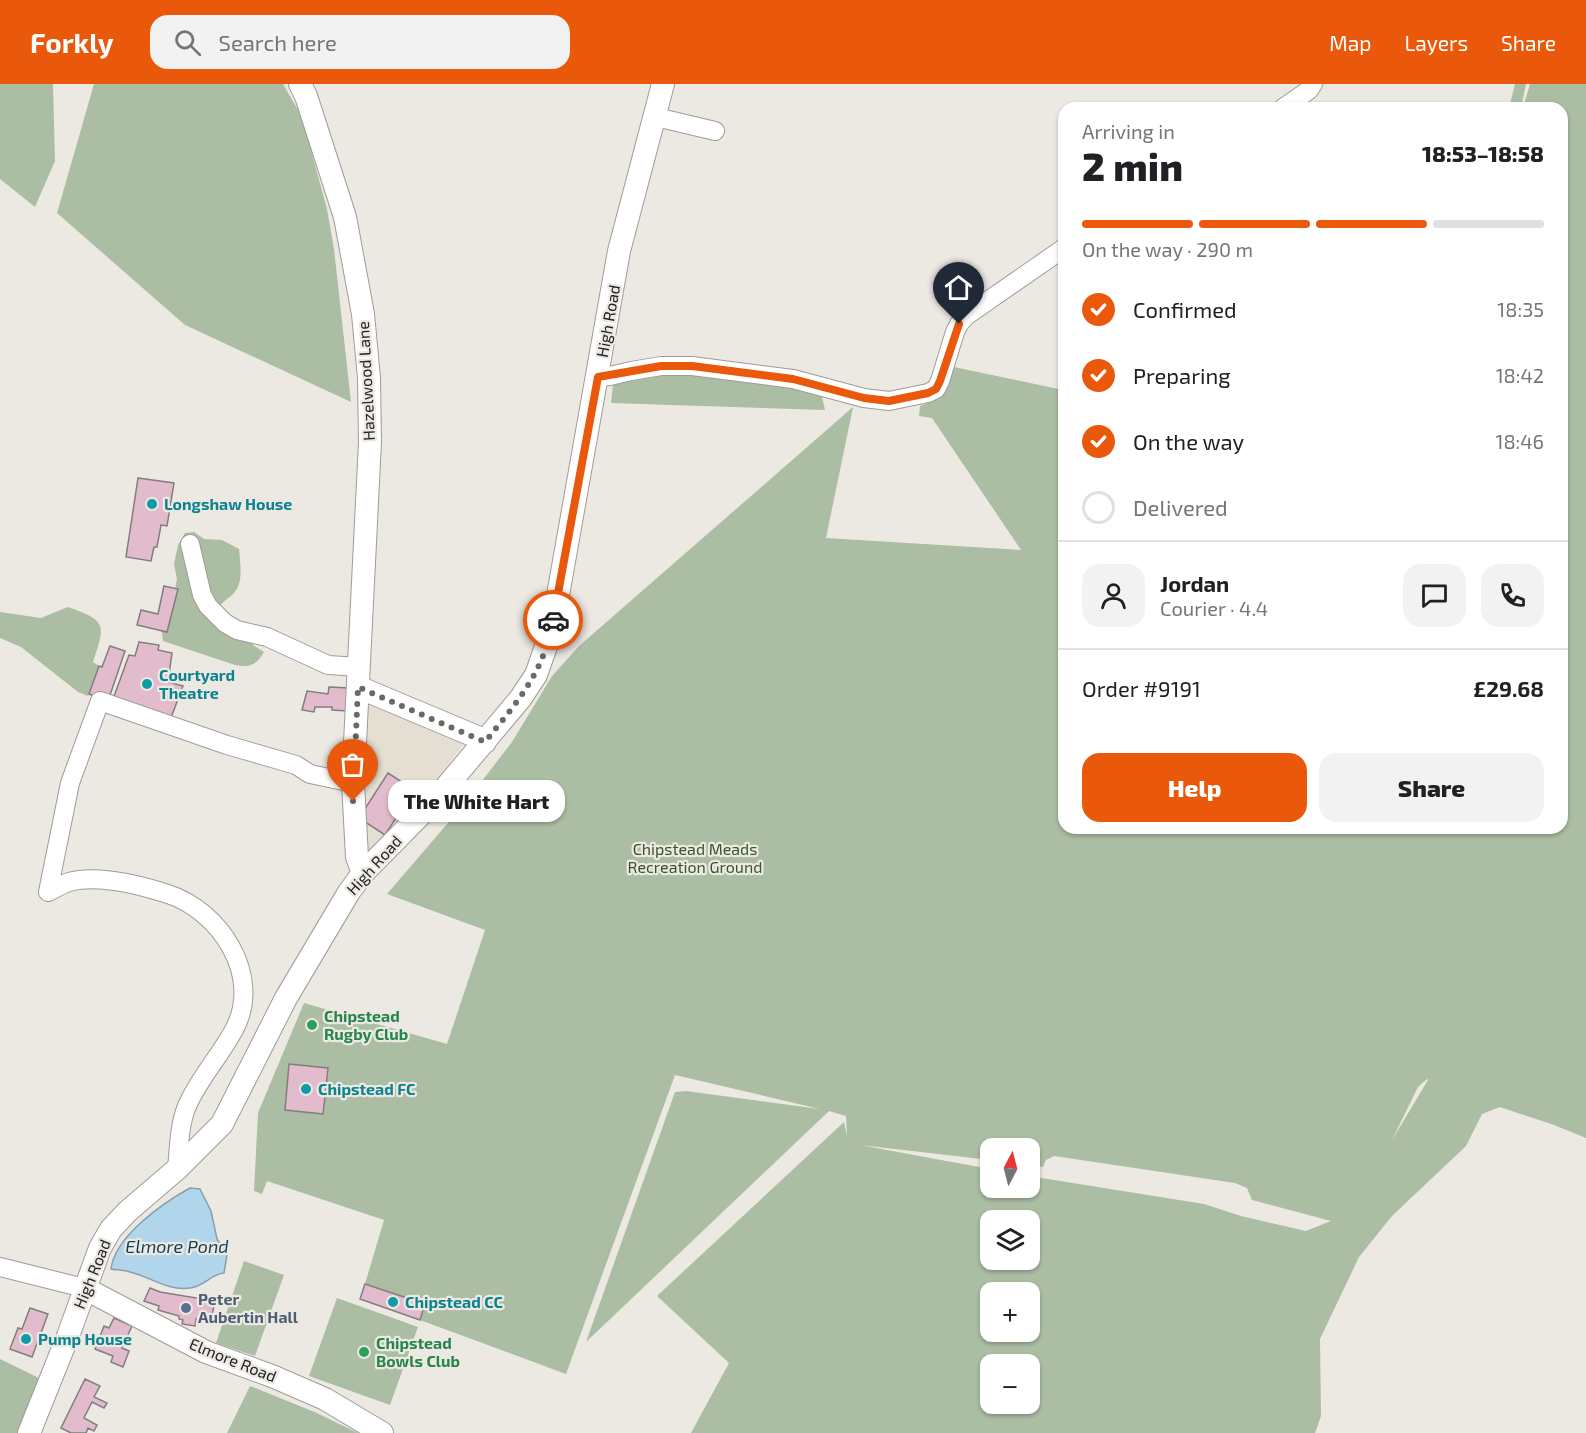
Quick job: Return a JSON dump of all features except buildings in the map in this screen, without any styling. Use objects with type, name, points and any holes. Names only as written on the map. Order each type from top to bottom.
[{"type":"street","name":"Hazelwood Lane","points":[[300,84],[345,217],[363,314],[371,410],[353,783],[357,857],[363,873]]},
{"type":"street","name":"High Road","points":[[29,1433],[100,1248],[111,1229],[213,1134],[228,1115],[286,998],[336,912],[363,873],[435,800],[520,699],[536,675],[552,629],[619,251],[663,84]]},
{"type":"street","points":[[1291,102],[1309,90],[1313,84]]},
{"type":"street","points":[[656,117],[716,131]]},
{"type":"street","points":[[598,377],[661,366],[692,366],[793,379],[864,398],[889,401],[928,393],[936,389],[940,381],[959,324],[966,316],[1058,252]]},
{"type":"street","points":[[190,544],[202,595],[208,606],[225,623],[237,630],[267,637],[359,677],[485,742]]},
{"type":"street","points":[[177,1169],[186,1110],[192,1096],[235,1027],[243,1005],[242,982],[238,960],[225,937],[206,915],[175,896],[138,885],[94,880],[70,882],[48,892],[70,783],[100,701],[227,745],[296,765],[310,774],[353,783]]},
{"type":"street","points":[[0,1267],[84,1288]]},
{"type":"street","name":"Elmore Road","points":[[84,1288],[206,1352],[272,1376],[325,1399],[382,1433]]},
{"type":"shaded area","points":[[362,697],[464,743],[425,796],[366,859]]},
{"type":"green space","points":[[0,84],[53,84],[55,161],[35,207],[0,179]]},
{"type":"green space","points":[[94,84],[283,84],[302,117],[327,209],[334,249],[351,402],[185,325],[57,213]]},
{"type":"green space","points":[[1515,84],[1526,84],[1522,102],[1510,102]]},
{"type":"green space","name":"Chipstead Meads Recreation Ground","points":[[1530,84],[1586,84],[1586,1138],[1500,1107],[1482,1114],[1466,1146],[1392,1216],[1359,1257],[1320,1339],[1321,1416],[1315,1433],[691,1433],[729,1363],[657,1296],[844,1122],[847,1136],[846,1116],[829,1111],[586,1342],[675,1092],[686,1091],[820,1109],[675,1075],[566,1374],[420,1320],[425,1304],[365,1284],[384,1220],[267,1181],[262,1194],[254,1191],[258,1113],[304,1003],[447,1044],[485,930],[387,894],[465,803],[512,742],[552,676],[579,646],[853,407],[826,538],[1021,550],[932,418],[919,416],[920,406],[940,398],[954,367],[1058,389],[1058,834],[1568,834],[1568,102],[1525,102]],"holes":[[[1428,1080],[1392,1140],[1418,1087]],[[980,1138],[1040,1138],[1040,1167],[1043,1167],[1046,1160],[1054,1156],[1235,1183],[1247,1188],[1252,1200],[1331,1221],[1306,1231],[1241,1216],[1204,1204],[1040,1178],[1040,1198],[980,1198],[980,1167],[860,1145],[980,1159]]]},
{"type":"green space","points":[[691,371],[821,392],[825,410],[611,403],[613,385],[618,379]]},
{"type":"green space","points":[[194,532],[204,539],[222,540],[239,549],[241,572],[239,583],[234,593],[223,602],[218,611],[248,633],[253,645],[264,652],[252,665],[235,665],[163,641],[161,627],[171,610],[177,579],[174,564],[178,545],[185,533]]},
{"type":"green space","points":[[68,607],[90,616],[100,626],[100,640],[93,662],[99,666],[88,696],[78,692],[21,647],[0,638],[0,612],[41,618]]},
{"type":"green space","points":[[244,1261],[284,1275],[255,1356],[216,1343]]},
{"type":"green space","name":"Chipstead Bowls Club","points":[[337,1298],[418,1327],[390,1405],[309,1376]]},
{"type":"green space","points":[[0,1359],[39,1378],[19,1433],[0,1433]]},
{"type":"green space","points":[[250,1386],[317,1413],[358,1433],[227,1433]]},
{"type":"water","name":"Elmore Pond","points":[[190,1188],[200,1189],[211,1211],[217,1239],[227,1255],[224,1273],[215,1275],[195,1287],[182,1288],[166,1286],[128,1271],[111,1269],[114,1257],[131,1233],[167,1202]]},
{"type":"way so far","points":[[353,801],[358,687],[485,742],[520,699],[536,675],[545,652],[553,620]]},
{"type":"place","name":"Longshaw House","points":[[152,504]]},
{"type":"place","name":"Courtyard Theatre","points":[[147,684]]},
{"type":"place","name":"The White Hart","points":[[353,801]]},
{"type":"place","name":"Chipstead Rugby Club","points":[[312,1025]]},
{"type":"place","name":"Chipstead FC","points":[[306,1089]]},
{"type":"place","name":"Chipstead CC","points":[[393,1302]]},
{"type":"place","name":"Peter Aubertin Hall","points":[[186,1308]]},
{"type":"place","name":"Pump House","points":[[26,1339]]},
{"type":"place","name":"Chipstead Bowls Club","points":[[364,1352]]},
{"type":"route","points":[[553,620],[598,377],[661,366],[692,366],[793,379],[864,398],[889,401],[928,393],[936,389],[959,324]]}]
